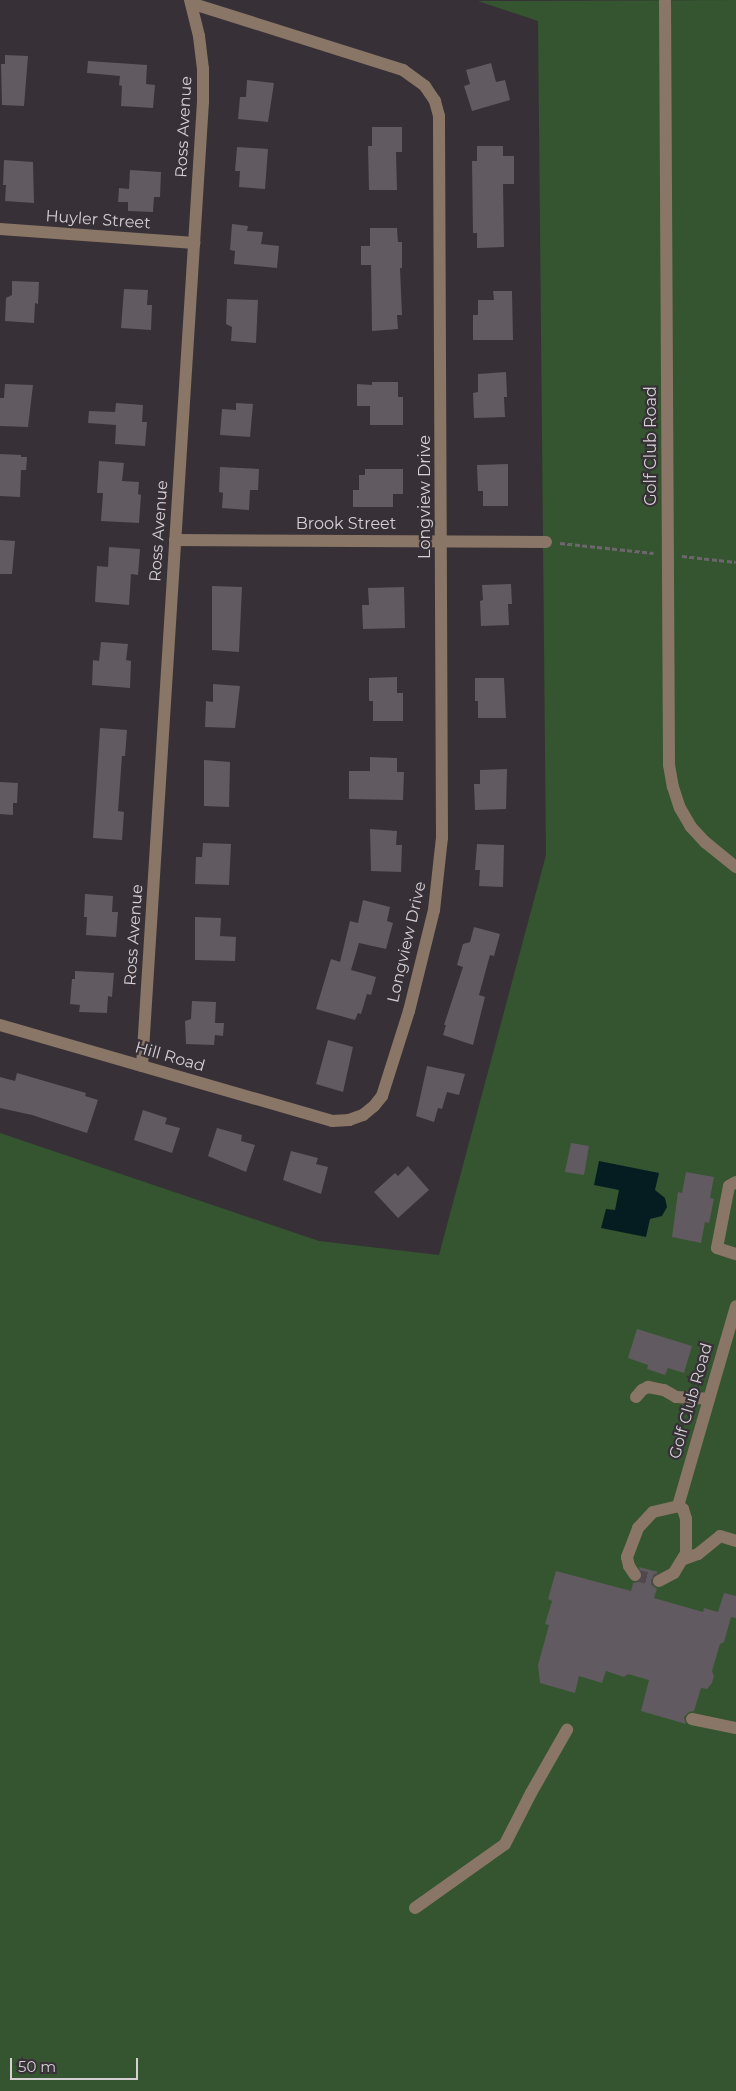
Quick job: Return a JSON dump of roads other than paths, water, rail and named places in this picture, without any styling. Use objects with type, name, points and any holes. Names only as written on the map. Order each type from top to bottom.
[{"type":"street","name":"Golf Club Road","points":[[665,0],[669,765],[672,787],[680,808],[691,827],[705,842],[736,866]]},
{"type":"street","name":"Ross Avenue","points":[[142,1066],[194,243],[203,69],[199,36],[190,1]]},
{"type":"street","name":"Longview Drive","points":[[190,1],[403,70],[426,86],[435,100],[440,116],[442,838],[434,910],[409,1011],[382,1096],[363,1115],[349,1120],[332,1121]]},
{"type":"street","name":"Huyler Street","points":[[0,229],[194,243]]},
{"type":"street","name":"Brook Street","points":[[175,540],[548,542]]},
{"type":"street","name":"Hill Road","points":[[0,1025],[332,1121]]},
{"type":"street","points":[[736,1182],[731,1184],[728,1189],[717,1248],[736,1254]]},
{"type":"street","name":"Golf Club Road","points":[[678,1506],[708,1399],[732,1332],[736,1306]]},
{"type":"street","points":[[636,1397],[642,1390],[648,1387],[664,1390],[676,1397],[708,1399]]},
{"type":"street","points":[[635,1575],[629,1566],[627,1557],[638,1528],[653,1512],[678,1506],[683,1509],[688,1528],[684,1559],[674,1573],[659,1581]]},
{"type":"street","points":[[684,1559],[698,1554],[720,1536],[736,1541]]},
{"type":"street","points":[[692,1719],[736,1728]]},
{"type":"street","points":[[415,1908],[505,1844],[531,1793],[567,1730]]},
{"type":"water","points":[[599,1161],[659,1173],[655,1190],[665,1198],[667,1207],[662,1216],[650,1219],[646,1237],[601,1228],[606,1209],[615,1210],[619,1190],[594,1185]]},
{"type":"tunnel","points":[[635,1575],[659,1581]]}]
